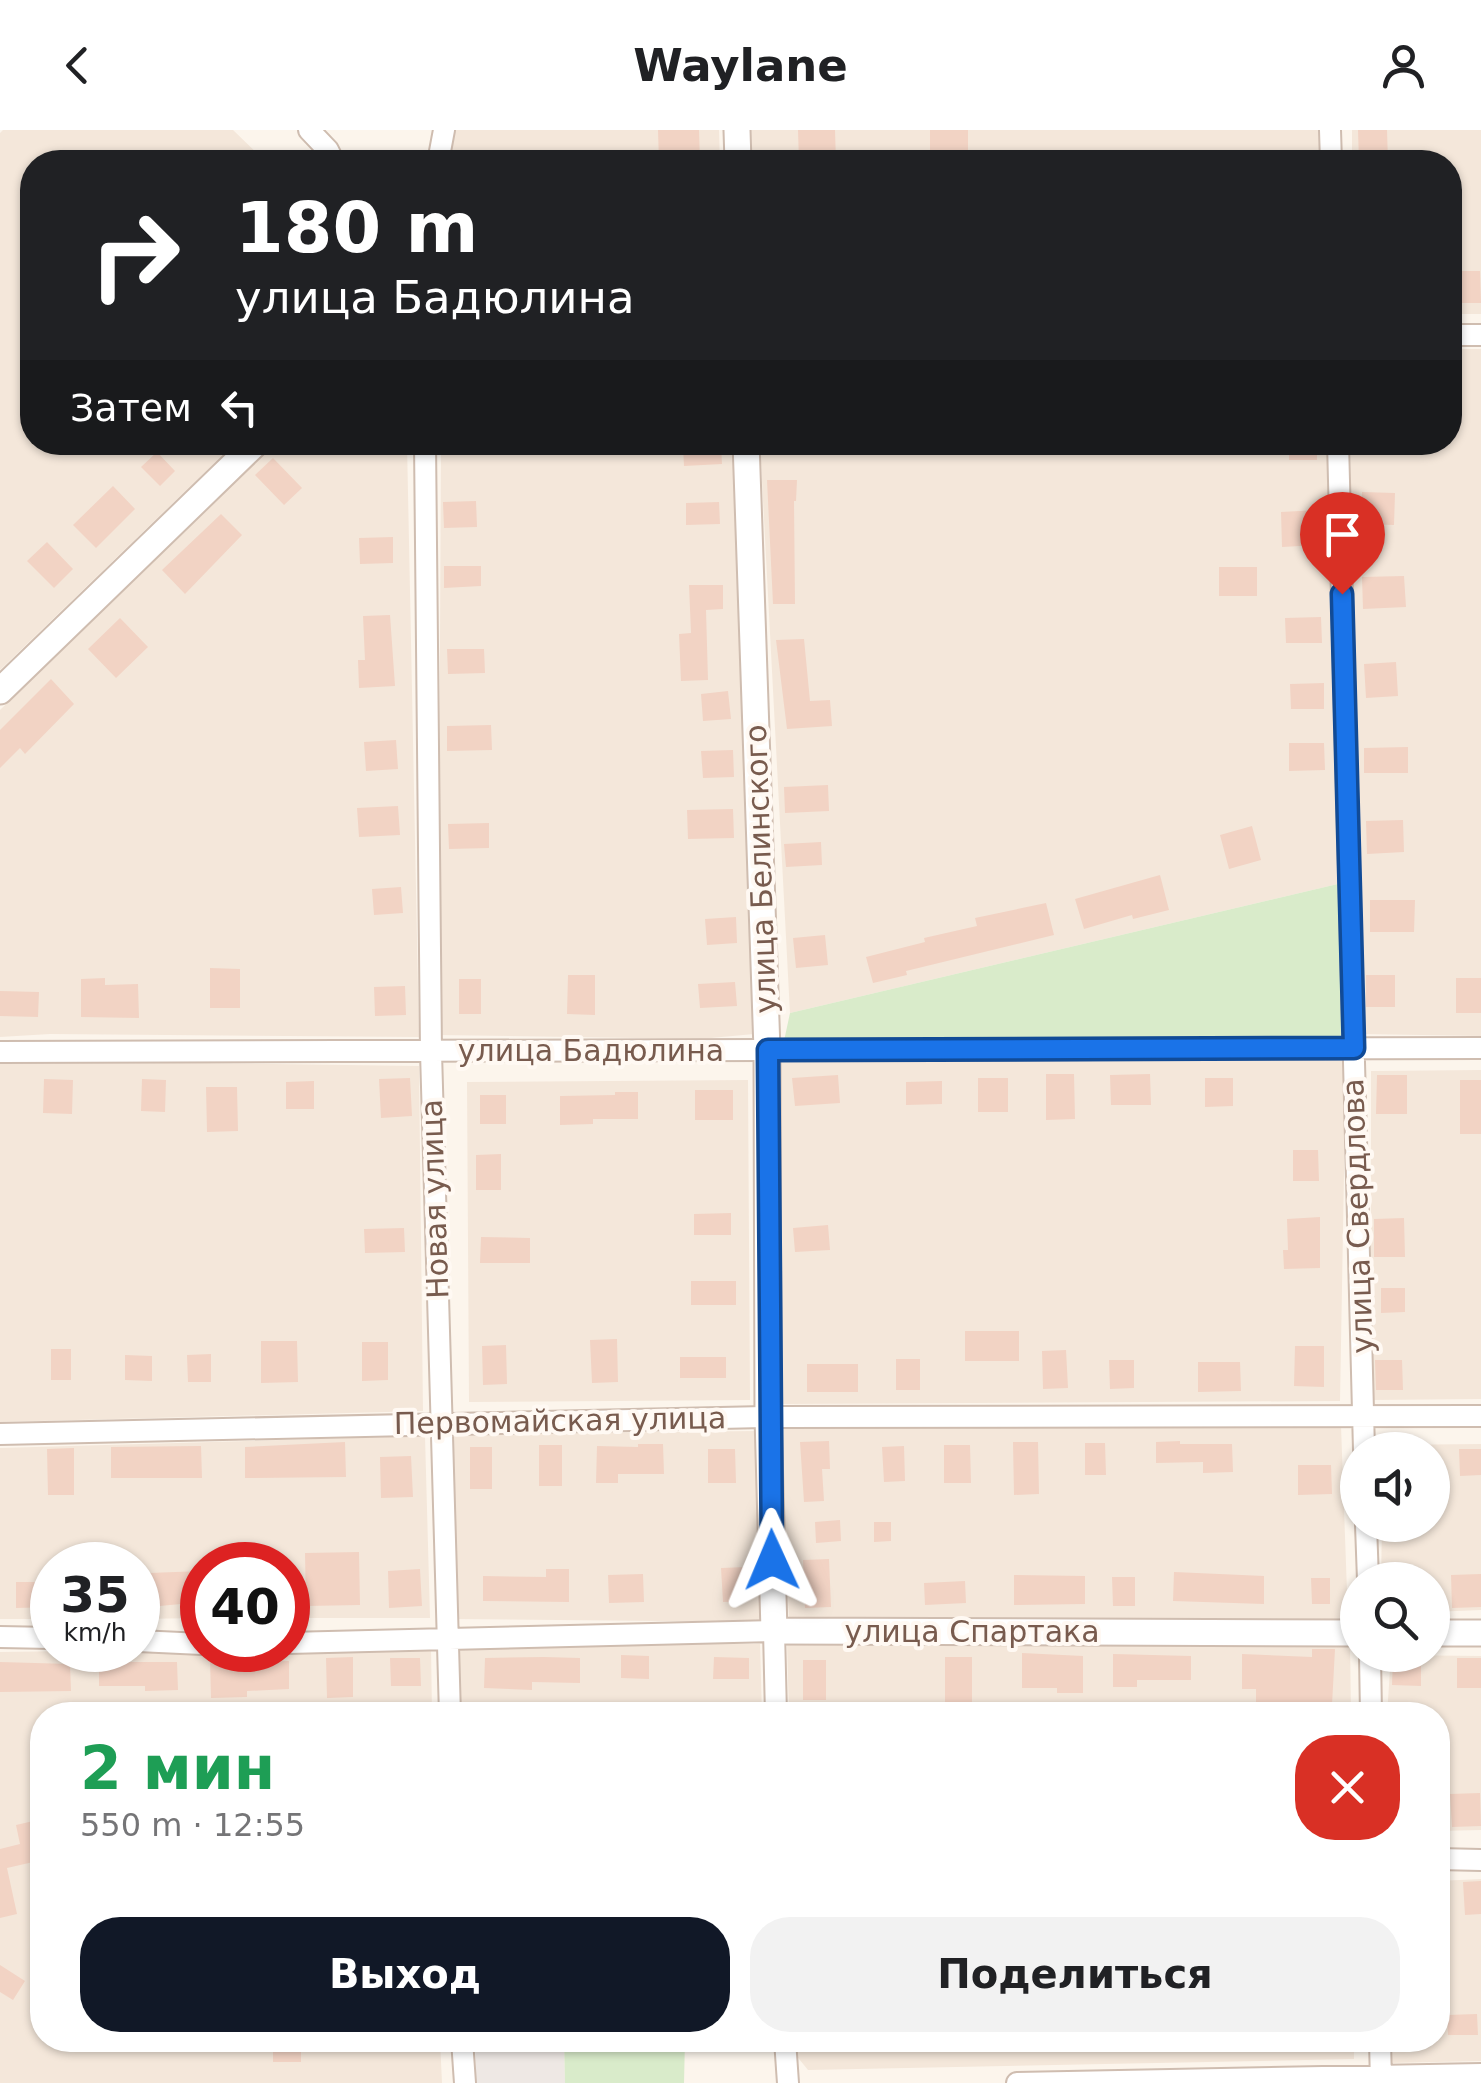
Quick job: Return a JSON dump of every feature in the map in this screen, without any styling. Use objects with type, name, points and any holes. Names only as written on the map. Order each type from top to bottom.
[{"type":"street","points":[[308,130],[328,150]]},
{"type":"street","points":[[0,691],[244,455]]},
{"type":"street","name":"Новая улица","points":[[425,455],[431,1052],[450,1702]]},
{"type":"street","name":"улица Белинского","points":[[746,455],[768,1050],[768,1417],[776,1702]]},
{"type":"street","name":"улица Свердлова","points":[[1338,455],[1364,1432]]},
{"type":"street","name":"улица Бадюлина","points":[[0,1052],[1481,1048]]},
{"type":"street","name":"Первомайская улица","points":[[0,1434],[768,1417],[1481,1416]]},
{"type":"street","name":"улица Спартака","points":[[310,1643],[774,1631],[1340,1633]]},
{"type":"street","points":[[1450,1633],[1481,1633]]},
{"type":"street","points":[[0,1637],[30,1638]]},
{"type":"street","points":[[1370,1672],[1371,1702]]},
{"type":"street","points":[[1450,1859],[1481,1860]]},
{"type":"street","points":[[463,2052],[465,2083]]},
{"type":"street","points":[[786,2052],[788,2083]]},
{"type":"street","points":[[1380,2052],[1381,2079]]},
{"type":"street","points":[[1017,2083],[1381,2079],[1481,2074]]},
{"type":"shaded area","points":[[233,130],[254,150],[20,150],[20,455],[223,455],[0,670],[0,133]]},
{"type":"shaded area","points":[[452,130],[719,130],[720,150],[449,150]]},
{"type":"shaded area","points":[[750,130],[1319,130],[1319,150],[750,150]]},
{"type":"shaded area","points":[[1352,130],[1481,130],[1481,314],[1462,314],[1462,150],[1352,150]]},
{"type":"shaded area","points":[[1462,349],[1481,349],[1481,1036],[1362,1034],[1350,455],[1462,455]]},
{"type":"shaded area","points":[[263,455],[407,455],[419,1037],[0,1037],[0,710]]},
{"type":"shaded area","points":[[441,455],[734,455],[754,1034],[700,1039],[438,1035]]},
{"type":"shaded area","points":[[761,455],[1334,455],[1342,883],[790,1013]]},
{"type":"shaded area","points":[[1346,1059],[1340,1401],[783,1404],[775,1060]]},
{"type":"shaded area","points":[[65,1061],[419,1066],[423,1411],[0,1422],[0,1064]]},
{"type":"shaded area","points":[[1481,1070],[1481,1399],[1371,1400],[1371,1071]]},
{"type":"shaded area","points":[[748,1080],[750,1400],[469,1402],[467,1082]]},
{"type":"shaded area","points":[[1341,1426],[1340,1542],[1345,1542],[1346,1562],[1340,1562],[1340,1619],[789,1619],[779,1428]]},
{"type":"shaded area","points":[[758,1431],[761,1622],[457,1619],[450,1434]]},
{"type":"shaded area","points":[[425,1436],[430,1618],[310,1618],[310,1542],[180,1542],[180,1618],[160,1619],[160,1542],[30,1542],[30,1619],[0,1619],[0,1448]]},
{"type":"shaded area","points":[[1450,1444],[1481,1444],[1481,1610],[1450,1611],[1450,1562],[1381,1562],[1382,1542],[1450,1542]]},
{"type":"shaded area","points":[[1340,1640],[1340,1672],[1350,1672],[1351,1702],[789,1702],[787,1643]]},
{"type":"shaded area","points":[[459,1644],[760,1644],[762,1702],[460,1702]]},
{"type":"shaded area","points":[[431,1646],[432,1702],[30,1702],[30,2052],[441,2052],[442,2083],[0,2083],[0,1652],[30,1652],[30,1672],[160,1672],[160,1650],[180,1649],[180,1672],[310,1672],[310,1648]]},
{"type":"shaded area","points":[[1450,1656],[1481,1656],[1481,1830],[1450,1831],[1450,1702],[1388,1702],[1390,1672],[1450,1672]]},
{"type":"shaded area","points":[[1481,1879],[1481,2061],[1390,2063],[1390,2052],[1450,2052],[1450,1880]]},
{"type":"shaded area","points":[[475,2052],[564,2052],[565,2083],[476,2083]]},
{"type":"shaded area","points":[[1354,2052],[1354,2059],[808,2070],[795,2054]]},
{"type":"green space","points":[[1342,883],[1345,1036],[784,1041],[790,1013]]},
{"type":"green space","points":[[564,2052],[685,2052],[684,2083],[565,2083]]},
{"type":"building","points":[[658,130],[699,130],[700,150],[659,150]]},
{"type":"building","points":[[798,130],[835,130],[836,150],[799,150]]},
{"type":"building","points":[[930,130],[968,130],[968,150],[930,150]]},
{"type":"building","points":[[1358,130],[1387,130],[1388,150],[1359,150]]},
{"type":"building","points":[[1462,271],[1480,271],[1481,303],[1462,303]]},
{"type":"building","points":[[154,455],[160,455],[175,471],[160,486],[141,467]]},
{"type":"building","points":[[683,455],[722,455],[722,464],[684,466]]},
{"type":"building","points":[[1289,455],[1317,455],[1317,460],[1289,460]]},
{"type":"building","points":[[273,458],[302,488],[284,505],[255,475]]},
{"type":"building","points":[[767,480],[797,480],[795,604],[773,604]]},
{"type":"building","points":[[113,486],[135,509],[96,548],[73,525]]},
{"type":"building","points":[[1362,492],[1395,493],[1394,525],[1361,524]]},
{"type":"building","points":[[476,501],[477,527],[444,528],[443,502]]},
{"type":"building","points":[[719,502],[720,524],[686,525],[686,503]]},
{"type":"building","points":[[1318,510],[1319,545],[1282,547],[1281,512]]},
{"type":"building","points":[[221,514],[242,535],[185,594],[162,570]]},
{"type":"building","points":[[393,537],[393,563],[360,564],[359,538]]},
{"type":"building","points":[[47,542],[73,569],[54,588],[27,561]]},
{"type":"building","points":[[444,566],[481,566],[481,586],[444,588]]},
{"type":"building","points":[[1219,567],[1257,567],[1257,596],[1219,596]]},
{"type":"building","points":[[1404,576],[1406,607],[1363,609],[1362,577]]},
{"type":"building","points":[[689,585],[723,585],[723,609],[706,610],[708,680],[681,681],[679,634],[691,633]]},
{"type":"building","points":[[390,615],[395,686],[359,688],[358,660],[365,660],[363,616]]},
{"type":"building","points":[[1321,617],[1322,643],[1286,643],[1285,618]]},
{"type":"building","points":[[120,618],[148,647],[116,678],[88,649]]},
{"type":"building","points":[[804,639],[810,701],[830,700],[832,726],[787,729],[776,640]]},
{"type":"building","points":[[447,649],[484,649],[485,673],[448,674]]},
{"type":"building","points":[[1396,662],[1398,696],[1366,698],[1364,664]]},
{"type":"building","points":[[51,679],[74,704],[25,754],[20,748],[0,768],[0,730]]},
{"type":"building","points":[[1324,683],[1324,709],[1291,709],[1290,684]]},
{"type":"building","points":[[728,691],[731,719],[703,721],[701,694]]},
{"type":"building","points":[[491,725],[492,750],[447,751],[447,726]]},
{"type":"building","points":[[396,740],[398,769],[366,771],[364,742]]},
{"type":"building","points":[[1289,743],[1324,743],[1325,770],[1289,771]]},
{"type":"building","points":[[1408,747],[1408,773],[1364,773],[1364,748]]},
{"type":"building","points":[[733,750],[734,777],[703,778],[701,751]]},
{"type":"building","points":[[828,785],[829,811],[785,813],[784,787]]},
{"type":"building","points":[[398,806],[400,835],[359,837],[357,808]]},
{"type":"building","points":[[733,809],[734,838],[688,839],[687,810]]},
{"type":"building","points":[[1403,820],[1404,852],[1367,854],[1366,821]]},
{"type":"building","points":[[489,823],[489,848],[449,849],[448,824]]},
{"type":"building","points":[[1252,826],[1261,860],[1229,869],[1220,835]]},
{"type":"building","points":[[821,842],[822,865],[786,867],[784,844]]},
{"type":"building","points":[[1160,875],[1169,910],[1133,919],[1132,915],[1084,929],[1075,899]]},
{"type":"building","points":[[401,887],[403,913],[374,915],[372,889]]},
{"type":"building","points":[[1370,900],[1415,900],[1414,932],[1370,932]]},
{"type":"building","points":[[1046,903],[1054,935],[906,971],[907,975],[873,983],[866,957],[977,926],[975,918]]},
{"type":"building","points":[[736,917],[737,943],[707,945],[705,919]]},
{"type":"building","points":[[825,935],[828,965],[796,968],[793,938]]},
{"type":"building","points":[[210,968],[240,969],[240,1008],[210,1008]]},
{"type":"building","points":[[568,975],[595,975],[595,1015],[567,1014]]},
{"type":"building","points":[[1366,975],[1395,975],[1395,1007],[1366,1007]]},
{"type":"building","points":[[105,978],[105,985],[138,984],[139,1018],[81,1017],[81,979]]},
{"type":"building","points":[[1456,978],[1481,978],[1481,1013],[1456,1013]]},
{"type":"building","points":[[459,979],[481,979],[481,1014],[459,1014]]},
{"type":"building","points":[[735,982],[737,1006],[700,1008],[698,984]]},
{"type":"building","points":[[405,986],[406,1015],[375,1016],[374,987]]},
{"type":"building","points":[[0,991],[39,992],[38,1017],[0,1016]]},
{"type":"building","points":[[1046,1074],[1074,1074],[1075,1119],[1046,1120]]},
{"type":"building","points":[[1150,1074],[1151,1105],[1111,1105],[1110,1075]]},
{"type":"building","points":[[838,1075],[840,1103],[795,1106],[792,1078]]},
{"type":"building","points":[[1377,1075],[1407,1075],[1407,1114],[1376,1114]]},
{"type":"building","points":[[410,1078],[412,1116],[381,1118],[379,1079]]},
{"type":"building","points":[[978,1078],[1008,1078],[1008,1112],[978,1112]]},
{"type":"building","points":[[1205,1078],[1233,1078],[1233,1106],[1205,1107]]},
{"type":"building","points":[[44,1079],[73,1080],[72,1114],[43,1113]]},
{"type":"building","points":[[142,1079],[166,1080],[165,1112],[141,1111]]},
{"type":"building","points":[[1460,1080],[1481,1080],[1481,1134],[1460,1134]]},
{"type":"building","points":[[314,1081],[314,1109],[286,1109],[286,1082]]},
{"type":"building","points":[[942,1081],[942,1104],[906,1105],[906,1082]]},
{"type":"building","points":[[206,1087],[237,1087],[238,1131],[207,1132]]},
{"type":"building","points":[[695,1090],[733,1090],[733,1120],[695,1120]]},
{"type":"building","points":[[638,1092],[638,1119],[593,1119],[593,1124],[560,1125],[560,1096]]},
{"type":"building","points":[[480,1095],[506,1095],[506,1124],[480,1124]]},
{"type":"building","points":[[1293,1150],[1318,1150],[1319,1181],[1293,1181]]},
{"type":"building","points":[[501,1154],[501,1190],[476,1190],[476,1155]]},
{"type":"building","points":[[731,1213],[731,1235],[694,1235],[694,1214]]},
{"type":"building","points":[[1320,1217],[1320,1268],[1284,1269],[1287,1219]]},
{"type":"building","points":[[1404,1218],[1405,1257],[1374,1257],[1374,1219]]},
{"type":"building","points":[[828,1225],[830,1250],[795,1252],[793,1228]]},
{"type":"building","points":[[404,1228],[405,1252],[365,1253],[364,1229]]},
{"type":"building","points":[[481,1237],[530,1238],[530,1263],[480,1263]]},
{"type":"building","points":[[691,1281],[736,1281],[736,1305],[691,1305]]},
{"type":"building","points":[[1381,1288],[1405,1288],[1405,1312],[1381,1313]]},
{"type":"building","points":[[965,1331],[1019,1331],[1019,1361],[965,1361]]},
{"type":"building","points":[[617,1339],[618,1382],[592,1383],[590,1340]]},
{"type":"building","points":[[261,1341],[297,1341],[298,1382],[261,1383]]},
{"type":"building","points":[[362,1342],[388,1342],[388,1380],[362,1381]]},
{"type":"building","points":[[506,1345],[507,1384],[483,1385],[482,1346]]},
{"type":"building","points":[[1295,1346],[1324,1346],[1324,1387],[1294,1386]]},
{"type":"building","points":[[51,1349],[71,1349],[71,1380],[51,1380]]},
{"type":"building","points":[[1066,1350],[1068,1388],[1043,1389],[1042,1351]]},
{"type":"building","points":[[211,1354],[211,1382],[188,1382],[187,1355]]},
{"type":"building","points":[[125,1355],[152,1356],[152,1381],[125,1380]]},
{"type":"building","points":[[680,1357],[726,1357],[726,1378],[680,1378]]},
{"type":"building","points":[[896,1359],[920,1359],[920,1390],[896,1390]]},
{"type":"building","points":[[1109,1360],[1134,1360],[1134,1388],[1110,1389]]},
{"type":"building","points":[[1375,1360],[1402,1360],[1403,1390],[1376,1390]]},
{"type":"building","points":[[1198,1362],[1240,1362],[1241,1391],[1198,1392]]},
{"type":"building","points":[[807,1364],[858,1364],[858,1392],[807,1392]]},
{"type":"building","points":[[829,1441],[830,1469],[822,1469],[824,1501],[804,1502],[800,1442]]},
{"type":"building","points":[[345,1442],[346,1477],[245,1478],[245,1447]]},
{"type":"building","points":[[1013,1442],[1038,1442],[1039,1494],[1014,1495]]},
{"type":"building","points":[[1156,1442],[1232,1444],[1233,1472],[1203,1473],[1203,1462],[1156,1463]]},
{"type":"building","points":[[1085,1443],[1105,1443],[1106,1475],[1085,1475]]},
{"type":"building","points":[[663,1444],[664,1474],[618,1474],[618,1483],[596,1483],[597,1446]]},
{"type":"building","points":[[539,1445],[562,1445],[562,1486],[539,1486]]},
{"type":"building","points":[[944,1445],[970,1445],[971,1483],[944,1483]]},
{"type":"building","points":[[201,1446],[202,1478],[111,1478],[111,1447]]},
{"type":"building","points":[[904,1446],[905,1481],[884,1482],[882,1447]]},
{"type":"building","points":[[470,1447],[492,1447],[492,1489],[470,1489]]},
{"type":"building","points":[[74,1448],[74,1495],[48,1495],[47,1449]]},
{"type":"building","points":[[708,1449],[735,1449],[736,1483],[708,1483]]},
{"type":"building","points":[[1459,1449],[1481,1449],[1481,1475],[1460,1476]]},
{"type":"building","points":[[411,1456],[413,1497],[381,1498],[380,1457]]},
{"type":"building","points":[[1298,1465],[1331,1465],[1332,1494],[1298,1495]]},
{"type":"building","points":[[840,1520],[841,1541],[816,1543],[815,1522]]},
{"type":"building","points":[[874,1522],[891,1522],[891,1541],[874,1542]]},
{"type":"building","points":[[359,1552],[360,1605],[310,1606],[310,1553]]},
{"type":"building","points":[[829,1559],[831,1607],[805,1608],[803,1560]]},
{"type":"building","points":[[747,1567],[748,1601],[723,1602],[721,1568]]},
{"type":"building","points":[[420,1569],[422,1606],[389,1608],[388,1571]]},
{"type":"building","points":[[546,1569],[569,1569],[569,1602],[483,1601],[483,1576],[546,1577]]},
{"type":"building","points":[[180,1572],[180,1604],[160,1606],[160,1573]]},
{"type":"building","points":[[1174,1572],[1264,1576],[1264,1604],[1173,1601]]},
{"type":"building","points":[[643,1574],[644,1602],[609,1603],[608,1575]]},
{"type":"building","points":[[1481,1574],[1481,1607],[1452,1608],[1451,1575]]},
{"type":"building","points":[[1014,1575],[1085,1576],[1085,1604],[1014,1605]]},
{"type":"building","points":[[1112,1577],[1135,1577],[1135,1606],[1113,1606]]},
{"type":"building","points":[[1311,1578],[1330,1578],[1330,1604],[1312,1604]]},
{"type":"building","points":[[965,1581],[966,1603],[925,1605],[924,1583]]},
{"type":"building","points":[[16,1582],[30,1582],[30,1608],[16,1608]]},
{"type":"building","points":[[1312,1649],[1335,1649],[1332,1702],[1256,1702],[1256,1689],[1242,1689],[1242,1654],[1312,1657]]},
{"type":"building","points":[[1022,1653],[1083,1656],[1083,1693],[1022,1688]]},
{"type":"building","points":[[1113,1654],[1191,1656],[1191,1680],[1137,1680],[1137,1687],[1113,1687]]},
{"type":"building","points":[[621,1655],[649,1656],[649,1679],[621,1678]]},
{"type":"building","points":[[353,1657],[353,1697],[327,1698],[326,1658]]},
{"type":"building","points":[[714,1657],[749,1658],[749,1679],[713,1679]]},
{"type":"building","points":[[945,1657],[972,1657],[972,1702],[945,1702]]},
{"type":"building","points":[[390,1658],[420,1658],[421,1686],[391,1686]]},
{"type":"building","points":[[485,1658],[580,1658],[580,1683],[532,1682],[532,1690],[484,1688]]},
{"type":"building","points":[[1457,1658],[1481,1658],[1481,1688],[1457,1688]]},
{"type":"building","points":[[803,1660],[826,1660],[826,1700],[803,1700]]},
{"type":"building","points":[[0,1662],[30,1663],[30,1672],[70,1672],[71,1691],[0,1692]]},
{"type":"building","points":[[160,1662],[177,1662],[178,1690],[99,1686],[99,1672],[160,1672]]},
{"type":"building","points":[[210,1672],[289,1672],[289,1689],[247,1691],[247,1697],[211,1698]]},
{"type":"building","points":[[1392,1672],[1421,1672],[1421,1686],[1392,1685]]},
{"type":"building","points":[[1480,1793],[1481,1826],[1452,1827],[1450,1794]]},
{"type":"building","points":[[30,1822],[30,1863],[7,1868],[17,1914],[0,1918],[0,1849],[20,1844],[16,1825]]},
{"type":"building","points":[[1481,1881],[1481,1914],[1465,1915],[1463,1882]]},
{"type":"building","points":[[0,1965],[25,1981],[13,2000],[0,1992]]},
{"type":"building","points":[[1477,2014],[1478,2035],[1450,2035],[1450,2015]]},
{"type":"building","points":[[273,2052],[301,2052],[301,2062],[273,2062]]},
{"type":"route","points":[[772,1560],[768,1050],[1354,1048],[1342,594]]}]
